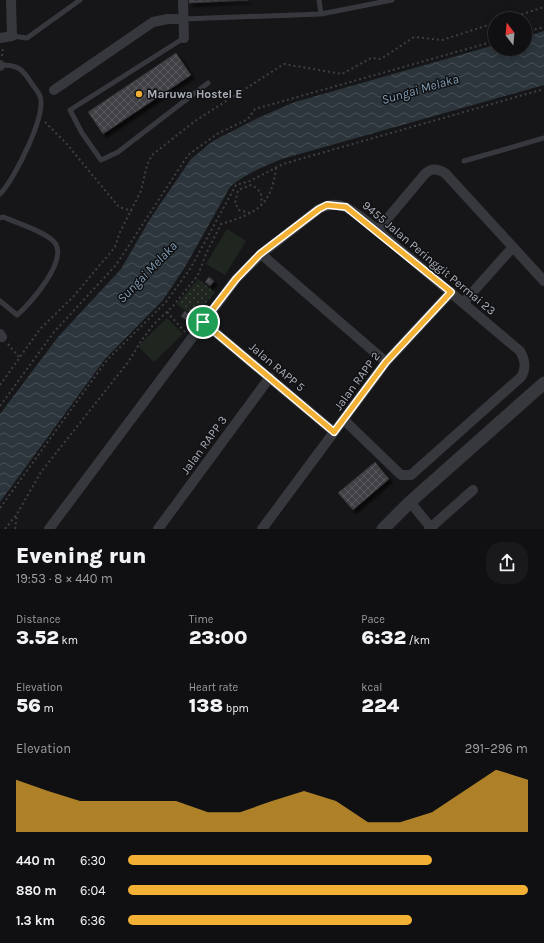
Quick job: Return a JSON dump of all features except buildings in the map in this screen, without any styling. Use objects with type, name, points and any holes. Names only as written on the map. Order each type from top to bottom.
[{"type":"street","points":[[5,37],[11,0]]},
{"type":"street","points":[[183,0],[184,38]]},
{"type":"street","points":[[54,90],[153,22],[168,19],[184,19]]},
{"type":"street","points":[[377,230],[424,175],[429,170],[437,169],[445,173],[544,281]]},
{"type":"street","name":"9455 Jalan Peringgit Permai 23","points":[[49,529],[236,279],[260,254],[319,209],[327,205],[346,207],[377,230],[520,351],[525,364],[524,372],[521,377],[412,475],[402,475],[344,420]]},
{"type":"street","points":[[462,303],[513,247]]},
{"type":"street","points":[[260,254],[386,362]]},
{"type":"street","name":"Jalan RAPP 2","points":[[262,529],[386,362],[451,292]]},
{"type":"street","name":"Jalan RAPP 5","points":[[203,322],[334,432]]},
{"type":"street","name":"Jalan RAPP 3","points":[[158,529],[270,377]]},
{"type":"street","points":[[383,529],[410,502],[544,383]]},
{"type":"street","points":[[410,502],[431,528],[473,490]]},
{"type":"lane","points":[[5,37],[27,38],[80,0]]},
{"type":"lane","points":[[320,0],[322,14]]},
{"type":"lane","points":[[184,19],[322,14],[392,0]]},
{"type":"lane","points":[[184,38],[70,110],[82,133],[101,160],[118,152],[208,83]]},
{"type":"lane","points":[[0,65],[14,65],[25,73],[40,97],[40,117],[18,167],[0,194]]},
{"type":"lane","points":[[464,161],[544,138]]},
{"type":"lane","points":[[0,218],[3,217],[48,236],[56,243],[59,256],[53,269],[30,305],[17,316],[0,301]]},
{"type":"path","points":[[529,12],[544,7]]},
{"type":"path","points":[[0,386],[40,329],[74,297],[115,247],[120,232],[142,191],[147,166],[152,155],[195,121],[284,64],[342,74],[372,58],[381,59],[414,37],[442,40],[488,25]]},
{"type":"path","points":[[532,30],[544,27]]},
{"type":"path","points":[[0,65],[5,37]]},
{"type":"path","points":[[0,406],[54,332],[116,265],[188,155],[217,134],[248,119],[255,109],[488,43]]},
{"type":"path","points":[[0,508],[107,360],[166,302],[190,269],[236,185],[250,181],[291,162],[544,89]]},
{"type":"path","points":[[40,117],[64,142],[119,206],[132,211]]},
{"type":"path","points":[[5,529],[17,514],[41,472],[129,361],[153,325],[167,312],[198,275],[206,254],[221,224],[253,212],[261,207],[274,183],[276,168]]},
{"type":"path","points":[[253,212],[245,213],[239,210],[235,203],[238,190],[244,186],[251,185],[257,188],[262,200],[261,207]]},
{"type":"path","points":[[167,312],[191,338]]},
{"type":"path","points":[[1,335],[19,357]]},
{"type":"path","points":[[15,529],[17,514]]},
{"type":"shaded area","points":[[227,229],[246,241],[225,275],[206,264]]},
{"type":"shaded area","points":[[198,279],[215,292],[194,318],[177,304]]},
{"type":"shaded area","points":[[167,318],[183,334],[154,362],[138,346]]},
{"type":"water","name":"Sungai Melaka","points":[[544,31],[544,85],[282,159],[248,174],[230,187],[185,267],[163,300],[105,359],[0,502],[0,414],[58,337],[121,269],[150,219],[191,159],[213,141],[260,117],[295,102],[488,47],[488,56],[532,56],[532,35]]},
{"type":"place","name":"Maruwa Hostel E","points":[[139,94]]},
{"type":"route","points":[[327,205],[346,207],[377,230],[451,292],[386,362],[334,432],[203,322],[236,279],[260,254],[319,209],[327,205]]}]
